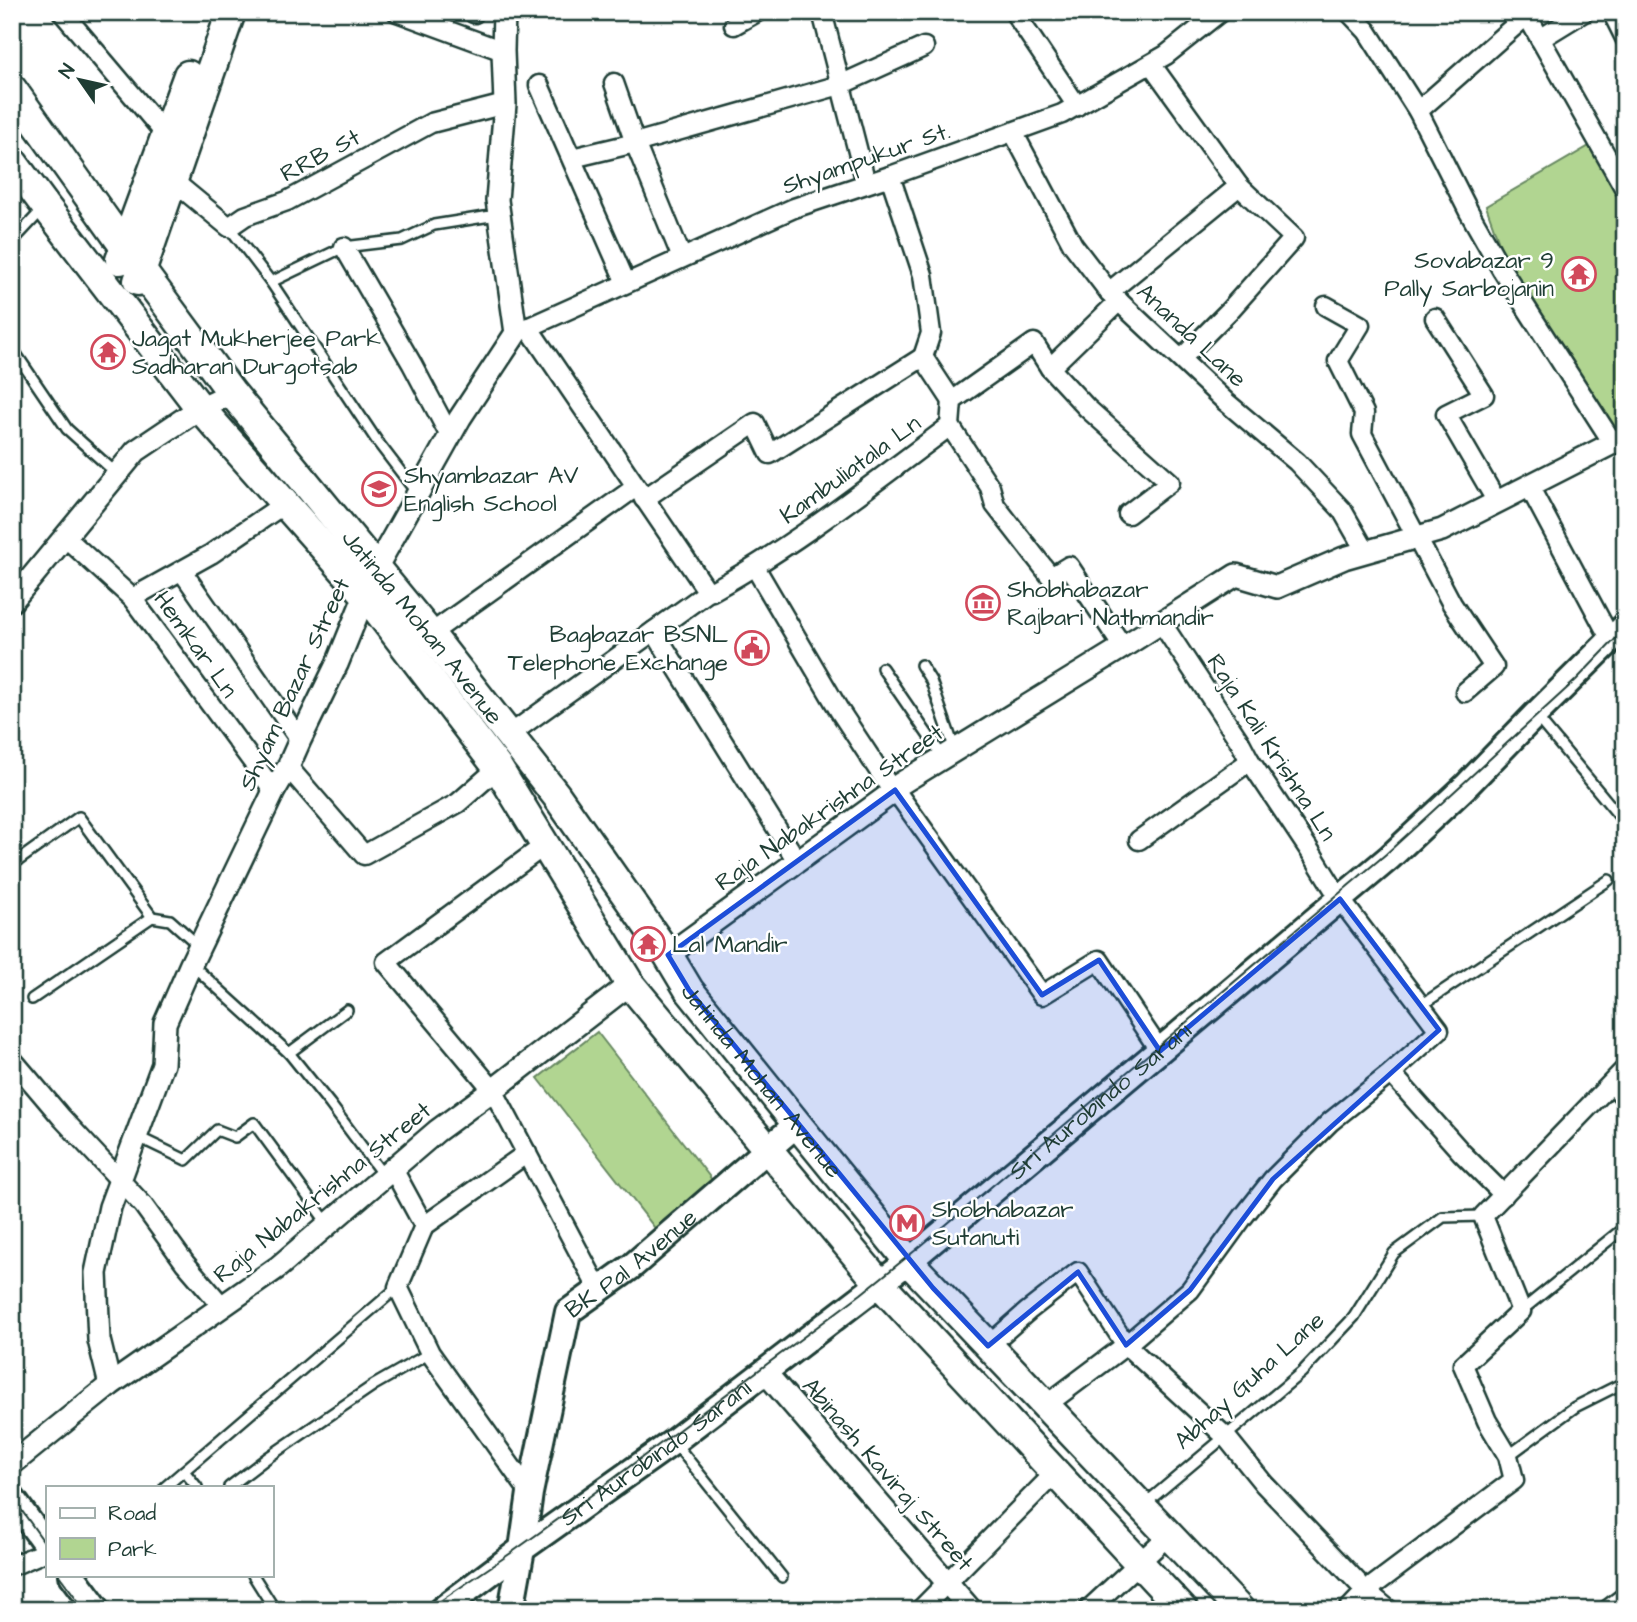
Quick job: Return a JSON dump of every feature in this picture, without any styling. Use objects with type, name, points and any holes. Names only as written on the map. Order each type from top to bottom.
[{"type":"main road","points":[[128,314],[133,258],[167,136],[210,12]]},
{"type":"main road","points":[[109,289],[133,258],[172,180],[230,12]]},
{"type":"main road","name":"Jatinda Mohan Avenue","points":[[12,89],[370,581],[430,634],[556,795],[668,955],[689,990],[797,1124],[909,1261],[1240,1610]]},
{"type":"main road","points":[[12,161],[200,408],[284,504],[370,581],[498,768],[630,984],[880,1284],[1183,1610]]},
{"type":"main road","name":"Sri Aurobindo Sarani","points":[[441,1610],[673,1441],[909,1261],[1390,857],[1466,786],[1618,633]]},
{"type":"main road","name":"BK Pal Avenue","points":[[511,1610],[530,1493],[568,1312],[631,1267],[797,1124]]},
{"type":"main road","points":[[12,1498],[46,1547]]},
{"type":"main road","points":[[73,1576],[98,1610]]},
{"type":"street","points":[[62,12],[167,136]]},
{"type":"street","points":[[397,12],[503,51]]},
{"type":"street","points":[[504,12],[505,104],[497,200],[522,330],[708,592]]},
{"type":"street","points":[[734,25],[757,12]]},
{"type":"street","points":[[822,12],[866,183]]},
{"type":"street","points":[[1014,12],[1077,106]]},
{"type":"street","name":"Shyampukur St.","points":[[522,330],[794,208],[1062,114],[1166,55],[1220,12]]},
{"type":"street","points":[[1349,12],[1367,31],[1418,111],[1502,270],[1619,440]]},
{"type":"street","points":[[1540,39],[1584,12]]},
{"type":"street","points":[[1612,12],[1625,38]]},
{"type":"street","points":[[1418,111],[1526,14],[1625,189]]},
{"type":"street","points":[[572,158],[840,85],[924,47]]},
{"type":"street","points":[[1151,64],[1238,186],[1294,237],[1229,311],[1181,359]]},
{"type":"street","points":[[614,83],[681,258]]},
{"type":"street","points":[[540,85],[626,283]]},
{"type":"street","name":"RRB St","points":[[229,227],[245,216],[287,201],[431,123],[505,104]]},
{"type":"street","name":"Ananda Lane","points":[[1013,132],[1073,245],[1114,296],[1226,402],[1297,462],[1342,510],[1366,552]]},
{"type":"street","points":[[430,634],[640,493],[755,423],[770,454],[923,357],[931,333],[923,275],[890,176]]},
{"type":"street","points":[[172,180],[229,227]]},
{"type":"street","points":[[1050,368],[1114,296],[1238,186]]},
{"type":"street","points":[[344,247],[450,436]]},
{"type":"street","points":[[1326,306],[1360,325],[1338,361],[1364,413],[1362,434],[1452,604],[1494,667],[1465,692]]},
{"type":"street","points":[[1435,318],[1484,395],[1446,414],[1497,502]]},
{"type":"street","name":"Shyam Bazar Street","points":[[110,1385],[99,1340],[96,1273],[110,1206],[163,1063],[165,1023],[195,955],[337,664],[370,581],[460,418],[522,330]]},
{"type":"street","points":[[923,357],[952,401],[1034,343],[1050,368],[1087,408],[1170,482],[1128,514]]},
{"type":"street","points":[[12,601],[136,451],[200,408],[232,393]]},
{"type":"street","name":"Kambuliatala Ln","points":[[509,735],[708,592],[755,567],[829,517],[950,426],[952,401]]},
{"type":"street","points":[[950,426],[990,487],[995,505],[1051,577],[1069,566],[1123,647]]},
{"type":"street","name":"Raja Nabakrishna Street","points":[[668,955],[900,784],[1236,575],[1277,587],[1345,558],[1442,530],[1619,440]]},
{"type":"street","points":[[1529,486],[1618,633]]},
{"type":"street","points":[[132,598],[211,554],[284,504]]},
{"type":"street","name":"Hemkar Ln","points":[[65,537],[132,598],[274,791]]},
{"type":"street","points":[[755,567],[839,710],[894,791],[1042,995],[1100,960],[1160,1051]]},
{"type":"street","points":[[182,570],[300,740]]},
{"type":"street","name":"Raja Kali Krishna Ln","points":[[1161,622],[1340,899],[1439,1030],[1391,1073]]},
{"type":"street","points":[[654,631],[797,861]]},
{"type":"street","points":[[1139,840],[1250,761]]},
{"type":"street","points":[[288,767],[364,855],[458,803],[498,768]]},
{"type":"street","points":[[545,845],[386,962],[493,1090],[599,1290]]},
{"type":"street","name":"Raja Nabakrishna Street","points":[[12,1464],[110,1385],[276,1268],[438,1131],[630,984]]},
{"type":"street","points":[[13,1063],[143,1205],[185,1263],[222,1306]]},
{"type":"street","points":[[1348,1610],[1366,1591],[1514,1480],[1508,1456],[1487,1422],[1463,1365],[1521,1311],[1483,1216],[1625,1069]]},
{"type":"street","points":[[1046,1405],[1126,1345],[1190,1290],[1273,1179],[1330,1122],[1391,1073],[1462,1153],[1504,1195]]},
{"type":"street","points":[[527,1153],[424,1226],[398,1287],[430,1353],[530,1493]]},
{"type":"street","points":[[389,1173],[424,1226]]},
{"type":"street","points":[[988,1346],[1078,1272],[1126,1345],[1226,1437],[1264,1484],[1366,1591],[1389,1610]]},
{"type":"street","name":"Abinash Kaviraj Street","points":[[765,1372],[971,1610]]},
{"type":"street","points":[[920,1610],[1055,1473]]},
{"type":"street","points":[[1088,1610],[1168,1535]]},
{"type":"street","points":[[12,1566],[46,1549]]},
{"type":"lane","points":[[12,242],[46,207]]},
{"type":"lane","points":[[271,282],[344,247],[402,240],[434,225],[499,215]]},
{"type":"lane","points":[[229,227],[271,282],[377,441],[417,493]]},
{"type":"lane","points":[[12,348],[67,429],[117,474]]},
{"type":"lane","points":[[921,665],[930,681],[949,754]]},
{"type":"lane","points":[[882,668],[949,754]]},
{"type":"lane","points":[[1535,715],[1625,823]]},
{"type":"lane","points":[[12,865],[79,817],[152,917]]},
{"type":"lane","points":[[1420,1006],[1609,880]]},
{"type":"lane","points":[[32,999],[152,917],[170,920],[195,955],[289,1053],[389,1173]]},
{"type":"lane","points":[[289,1053],[347,1010]]},
{"type":"lane","points":[[1609,1086],[1625,1105]]},
{"type":"lane","points":[[136,1136],[186,1160],[217,1130],[235,1138],[254,1123],[328,1224]]},
{"type":"lane","name":"Abhay Guha Lane","points":[[1142,1507],[1302,1372],[1354,1317],[1394,1253],[1443,1217],[1483,1216]]},
{"type":"lane","points":[[1521,1311],[1625,1227]]},
{"type":"lane","points":[[166,1486],[398,1287]]},
{"type":"lane","points":[[230,1486],[374,1385],[430,1353]]},
{"type":"lane","points":[[1508,1456],[1575,1407],[1625,1382]]},
{"type":"lane","points":[[673,1441],[782,1577]]},
{"type":"lane","points":[[184,1471],[196,1486]]},
{"type":"lane","points":[[254,1576],[275,1610]]},
{"type":"lane","points":[[1601,1610],[1625,1591]]},
{"type":"highlighted area","points":[[895,790],[1042,995],[1099,960],[1160,1051],[1340,899],[1439,1030],[1273,1179],[1190,1290],[1126,1345],[1078,1272],[988,1346],[933,1288],[689,990],[668,955]]},
{"type":"green space","points":[[1598,141],[1625,193],[1625,425],[1615,429],[1508,268],[1486,206]]},
{"type":"green space","points":[[597,1032],[716,1185],[658,1232],[538,1078]]},
{"type":"tram line","points":[[427,1610],[578,1505],[861,1294],[922,1245],[1386,854],[1576,680],[1625,629]]},
{"type":"tram line","points":[[12,1497],[46,1545]]},
{"type":"tram line","points":[[60,1576],[85,1610]]},
{"type":"place","name":"Sovabazar 9 Pally Sarbojanin","points":[[1579,274]]},
{"type":"place","name":"Jagat Mukherjee Park Sadharan Durgotsab","points":[[108,352]]},
{"type":"place","name":"Shyambazar AV English School","points":[[379,489]]},
{"type":"place","name":"Shobhabazar Rajbari Nathmandir","points":[[983,603]]},
{"type":"place","name":"Bagbazar BSNL Telephone Exchange","points":[[752,648]]},
{"type":"place","name":"Lal Mandir","points":[[648,944]]},
{"type":"place","name":"Shobhabazar Sutanuti","points":[[907,1223]]}]
